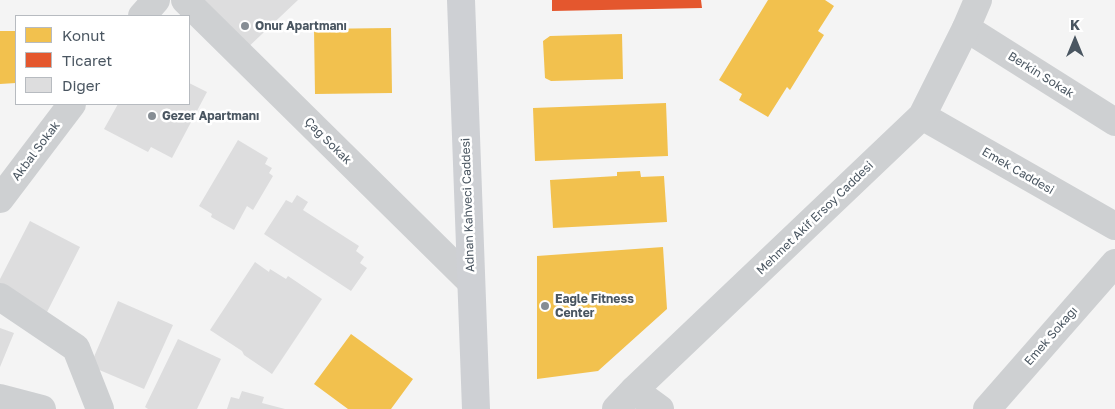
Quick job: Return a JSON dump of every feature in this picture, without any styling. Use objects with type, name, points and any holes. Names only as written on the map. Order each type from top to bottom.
[{"type":"main road","name":"Adnan Kahveci Caddesi","points":[[461,0],[476,409]]},
{"type":"street","points":[[143,15],[156,0]]},
{"type":"street","name":"Çağ Sokak","points":[[185,0],[471,282]]},
{"type":"street","name":"Mehmet Akif Ersoy Caddesi","points":[[616,409],[922,116],[978,0]]},
{"type":"street","name":"Berkin Sokak","points":[[966,28],[1115,122]]},
{"type":"street","name":"Akbal Sokak","points":[[0,199],[71,105]]},
{"type":"street","name":"Emek Caddesi","points":[[922,116],[1115,226]]},
{"type":"street","name":"Emek Sokağı","points":[[987,409],[1115,263]]},
{"type":"street","points":[[0,297],[76,348],[100,409]]},
{"type":"street","points":[[634,390],[660,409]]},
{"type":"street","points":[[0,398],[42,409]]},
{"type":"building: Konut","points":[[768,0],[825,0],[834,6],[818,31],[824,35],[790,90],[787,87],[768,117],[739,100],[742,94],[719,80]]},
{"type":"building: Konut","points":[[391,28],[392,93],[315,94],[314,29]]},
{"type":"building: Konut","points":[[0,31],[15,31],[15,83],[0,84]]},
{"type":"building: Konut","points":[[622,34],[623,79],[551,81],[545,78],[543,41],[550,36]]},
{"type":"building: Konut","points":[[666,103],[668,156],[535,161],[533,108]]},
{"type":"building: Konut","points":[[640,171],[641,177],[664,176],[667,222],[553,228],[550,180],[617,176],[617,172]]},
{"type":"building: Konut","points":[[663,247],[667,309],[598,371],[537,379],[537,256]]},
{"type":"building: Konut","points":[[351,334],[413,379],[391,409],[348,409],[314,384]]},
{"type":"building: Ticaret","points":[[552,0],[701,0],[702,8],[552,11]]},
{"type":"building: Diğer","name":"Onur Apartmanı","points":[[195,0],[298,0],[243,52]]},
{"type":"building: Diğer","name":"Gezer Apartmanı","points":[[190,84],[207,92],[172,158],[151,147],[148,152],[104,129],[117,105],[190,105]]},
{"type":"building: Diğer","points":[[238,140],[268,158],[265,164],[272,168],[269,173],[273,176],[253,210],[247,206],[234,230],[211,217],[212,214],[199,206]]},
{"type":"building: Diğer","points":[[297,195],[308,202],[303,210],[359,246],[356,251],[364,257],[360,263],[367,268],[351,291],[264,234],[286,200],[292,203]]},
{"type":"building: Diğer","points":[[30,221],[80,247],[46,314],[0,291],[0,279]]},
{"type":"building: Diğer","points":[[255,262],[269,272],[270,269],[286,279],[288,276],[322,299],[272,374],[210,330]]},
{"type":"building: Diğer","points":[[118,301],[173,325],[144,389],[90,366]]},
{"type":"building: Diğer","points":[[0,328],[14,333],[0,367]]},
{"type":"building: Diğer","points":[[178,339],[221,359],[197,409],[148,409],[145,407]]},
{"type":"building: Diğer","points":[[242,391],[264,397],[262,403],[285,409],[227,409],[231,397],[239,399]]},
{"type":"place","name":"Onur Apartmanı","points":[[245,26]]},
{"type":"place","name":"Gezer Apartmanı","points":[[152,116]]},
{"type":"place","name":"Eagle Fitness Center","points":[[545,306]]}]
